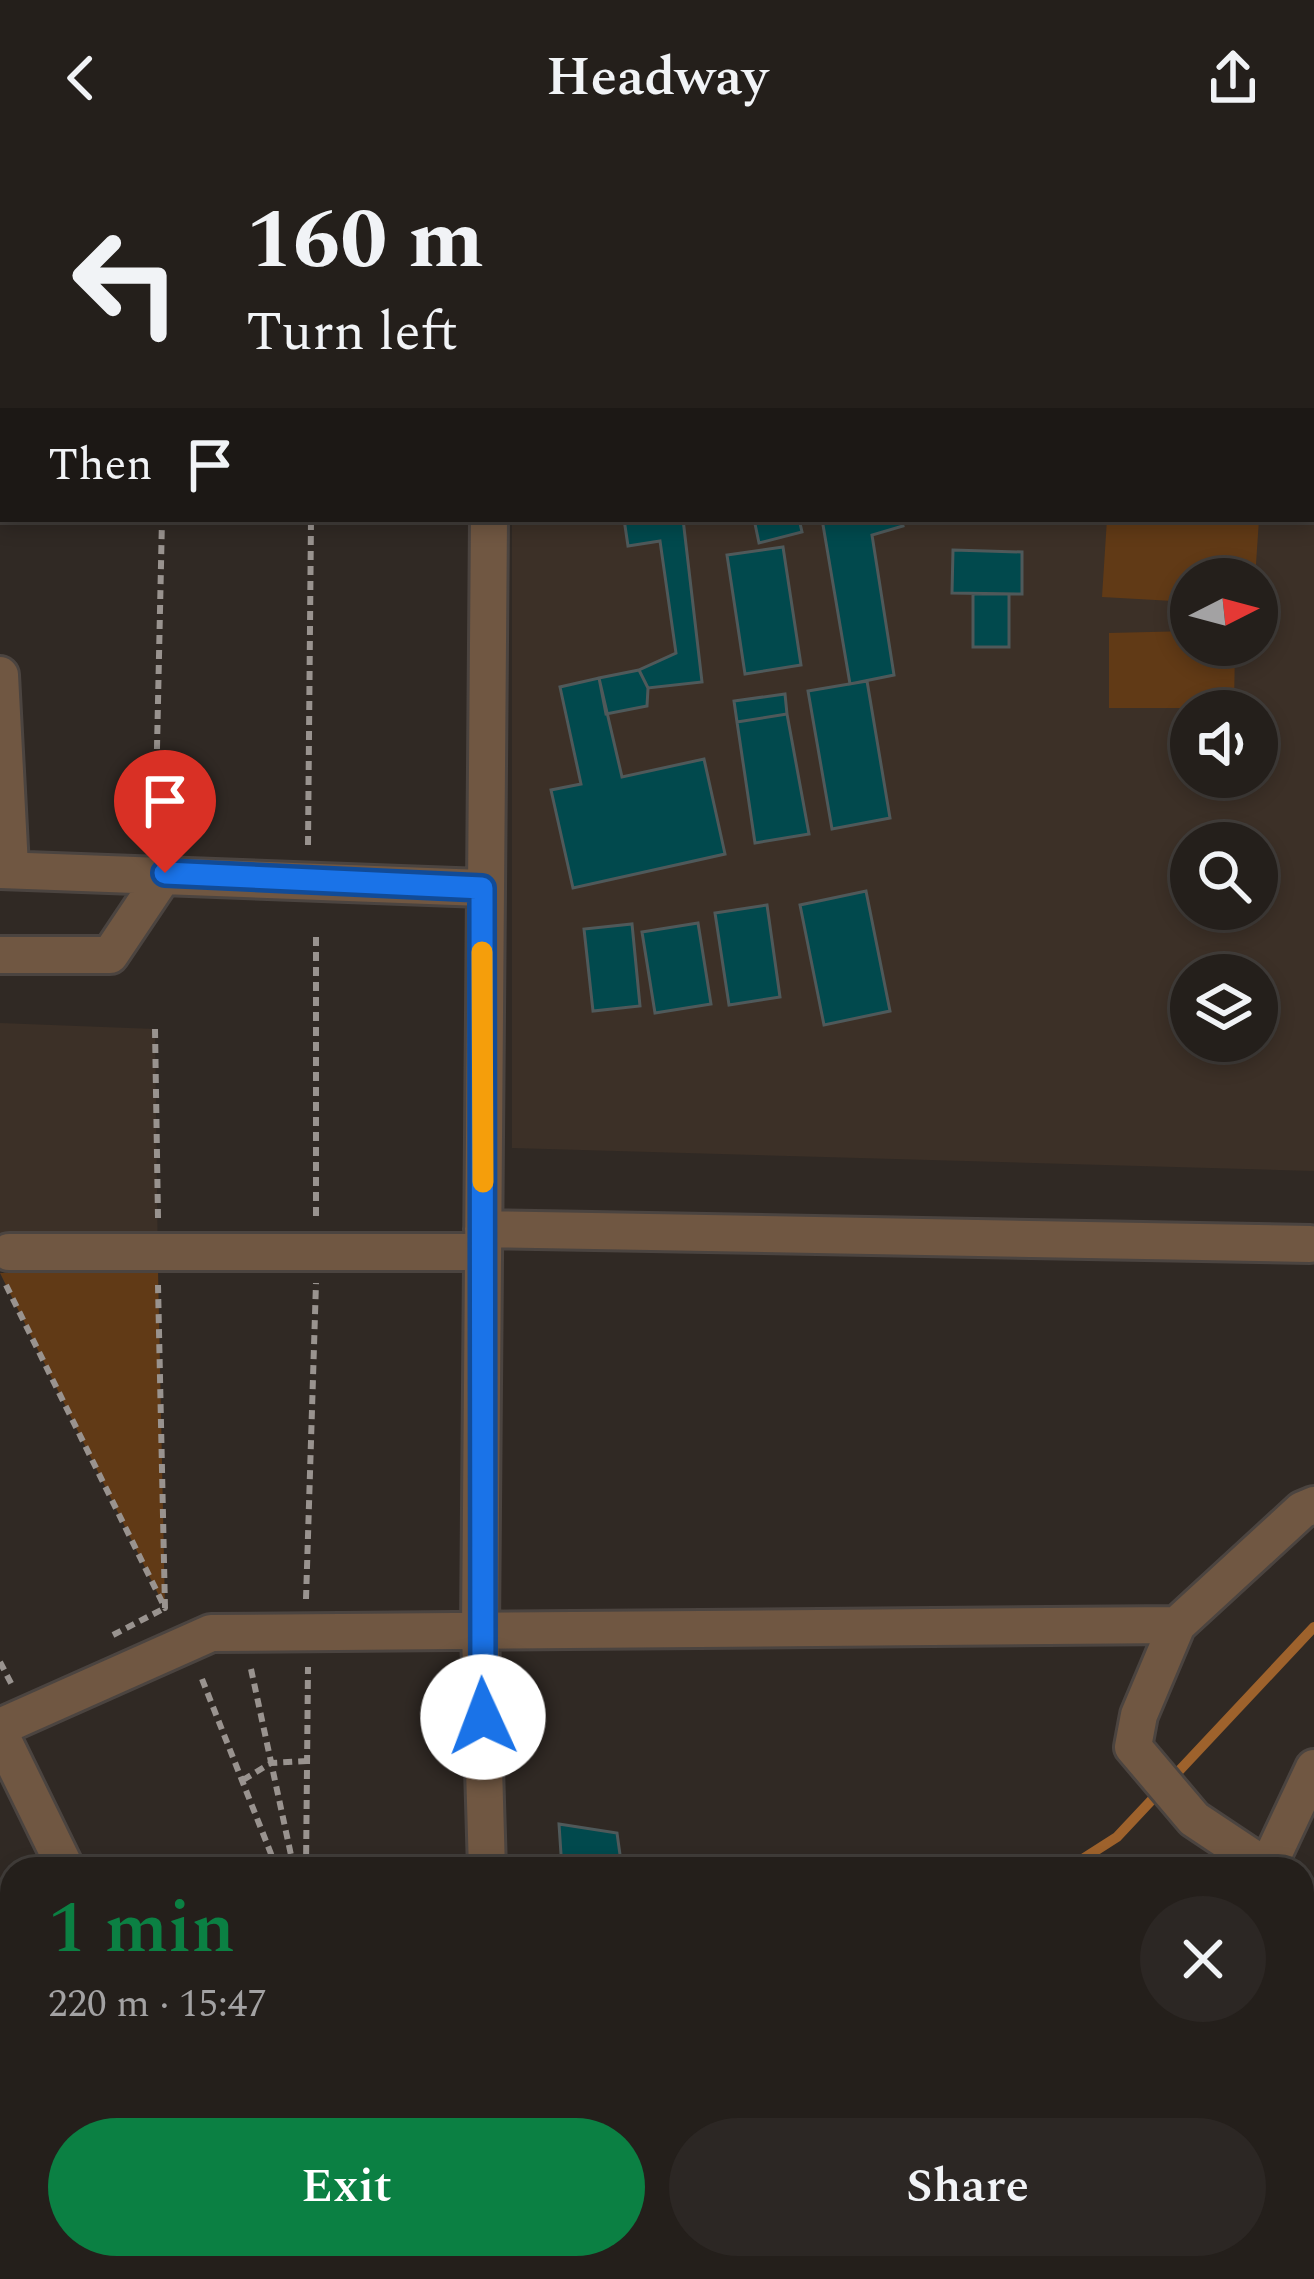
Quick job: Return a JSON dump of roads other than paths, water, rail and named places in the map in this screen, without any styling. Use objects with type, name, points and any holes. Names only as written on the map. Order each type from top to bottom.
[{"type":"street","points":[[488,1857],[480,1633],[482,888],[489,522]]},
{"type":"street","points":[[0,675],[5,868],[160,857],[482,888]]},
{"type":"street","points":[[0,955],[110,955],[160,857]]},
{"type":"street","points":[[5,1262],[158,1250],[316,1250],[483,1241],[1310,1244]]},
{"type":"street","points":[[1251,1857],[1194,1819],[1133,1747],[1139,1715],[1177,1625],[1312,1506]]},
{"type":"street","points":[[60,1857],[0,1730],[211,1633],[1177,1625]]},
{"type":"street","points":[[1273,1857],[1314,1768]]},
{"type":"waterway","points":[[1086,1857],[1117,1837],[1314,1627]]}]
